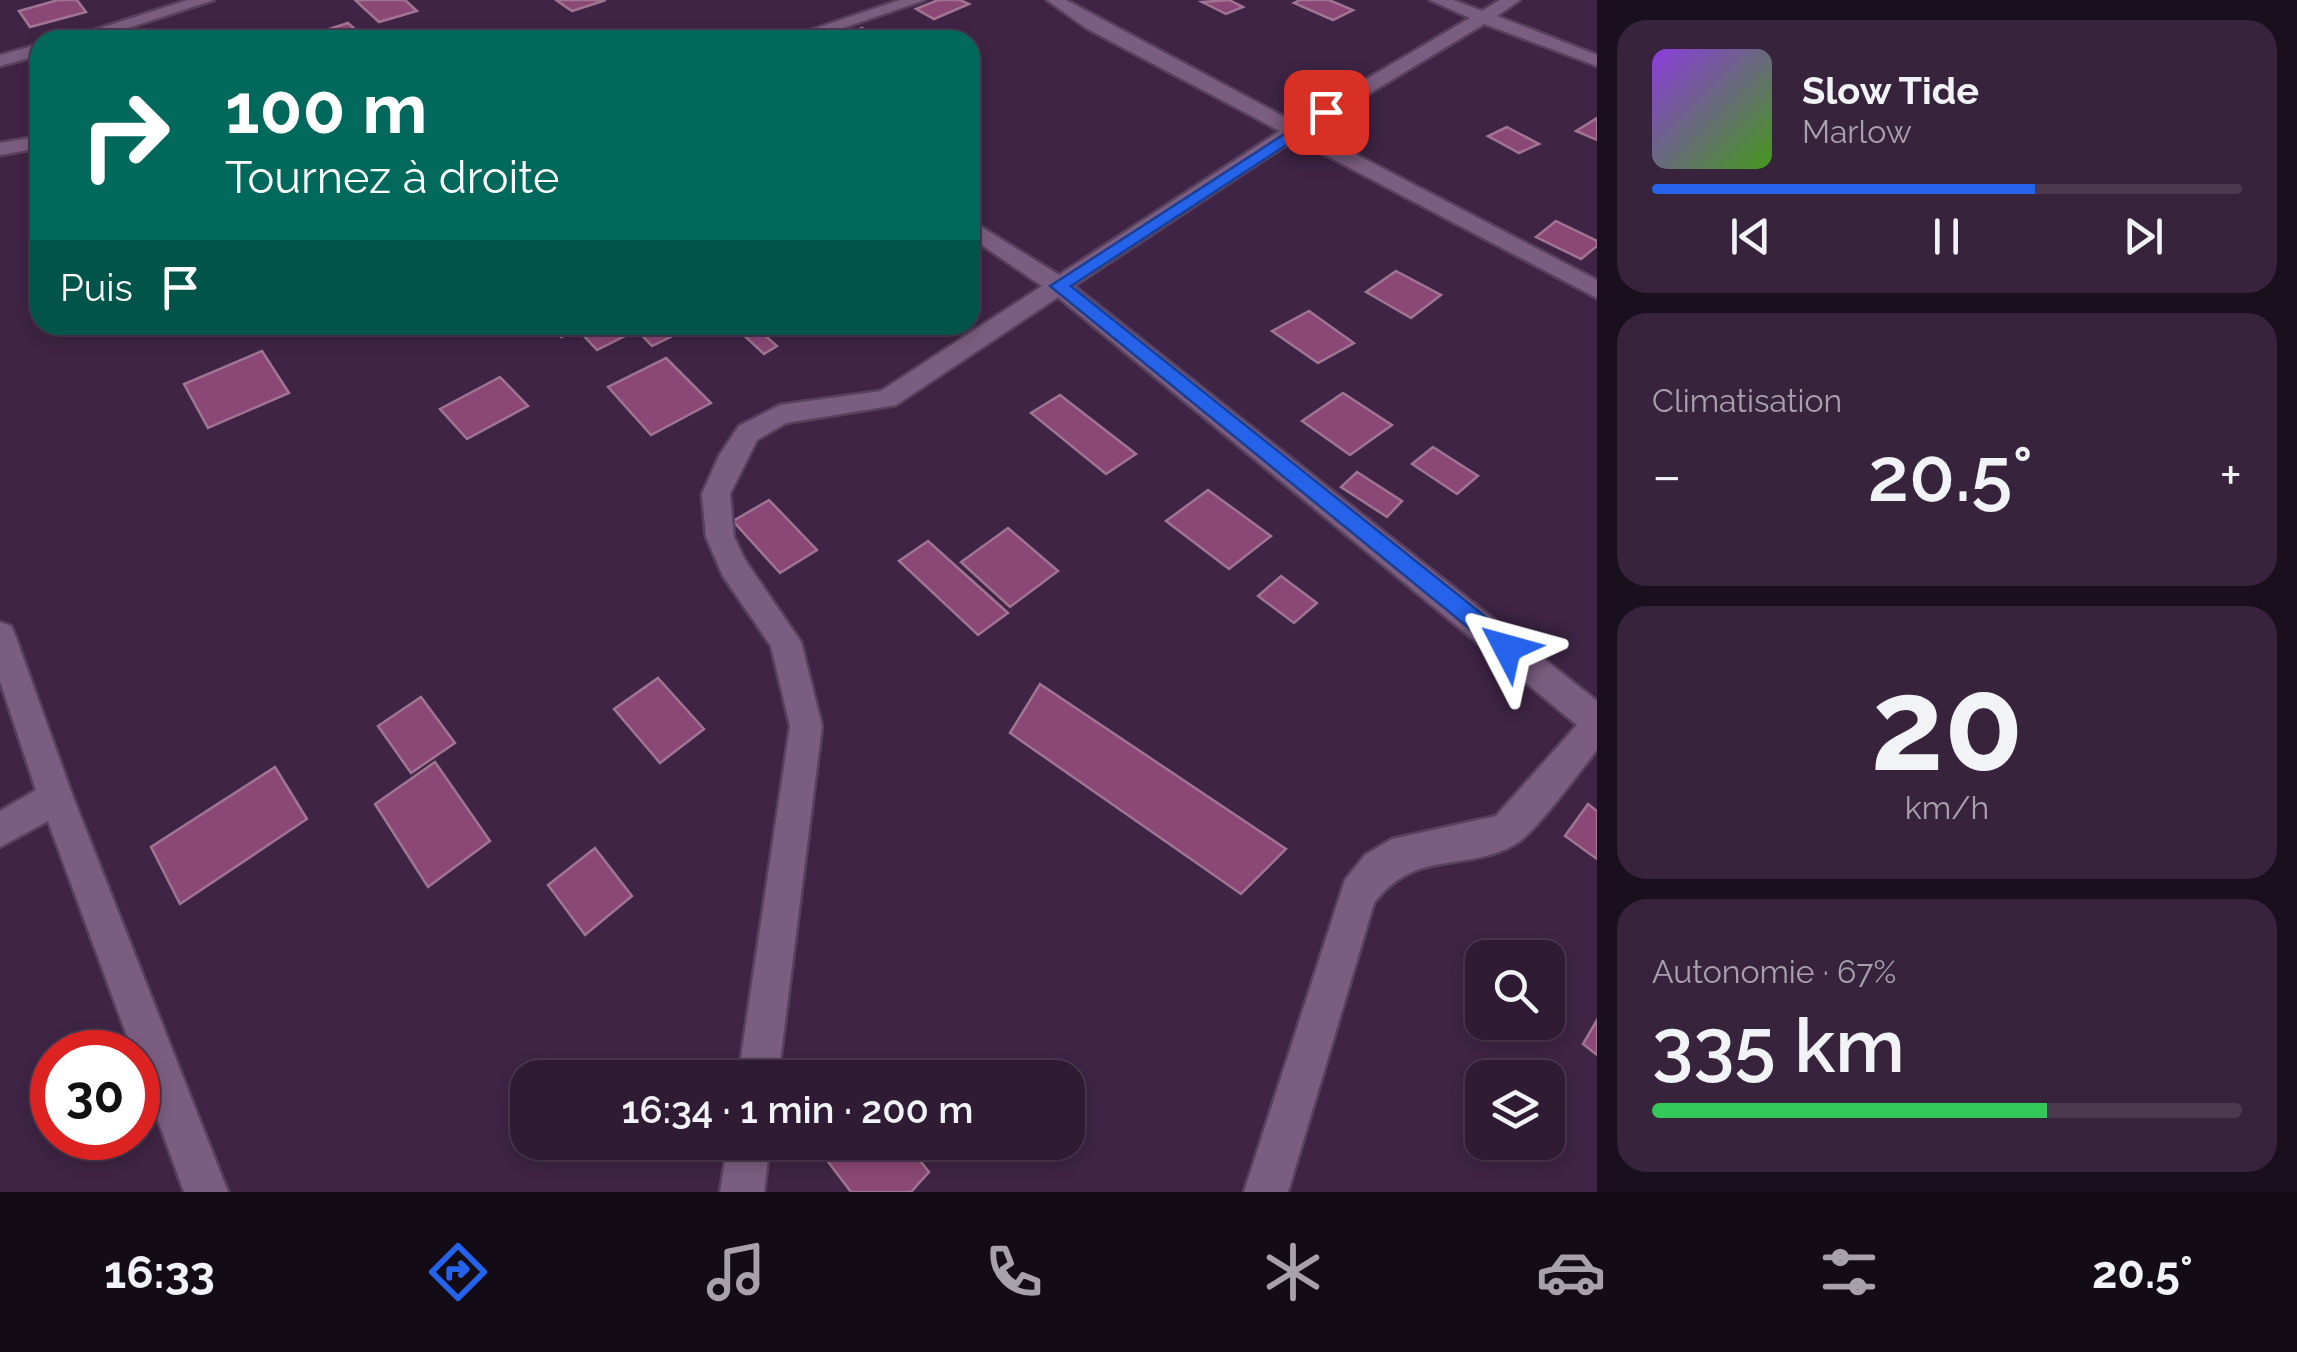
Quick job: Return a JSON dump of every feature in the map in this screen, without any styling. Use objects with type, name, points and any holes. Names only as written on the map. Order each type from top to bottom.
[{"type":"street","points":[[106,30],[206,0]]},
{"type":"street","points":[[822,30],[917,0]]},
{"type":"street","points":[[1055,0],[1092,24],[1597,290]]},
{"type":"street","points":[[1438,0],[1597,61]]},
{"type":"street","points":[[760,1060],[806,726],[785,642],[733,568],[720,537],[716,494],[732,456],[748,433],[780,414],[887,399],[1295,130],[1512,0]]},
{"type":"street","points":[[0,62],[30,53]]},
{"type":"street","points":[[0,149],[30,144]]},
{"type":"street","points":[[980,233],[1059,286],[1597,723],[1506,831],[1405,852],[1378,868],[1358,893],[1276,1171],[1266,1192]]},
{"type":"street","points":[[0,635],[56,797],[206,1192]]},
{"type":"street","points":[[0,830],[56,797]]},
{"type":"street","points":[[742,1192],[746,1160]]},
{"type":"building","points":[[58,0],[77,0],[86,12],[30,27],[19,11]]},
{"type":"building","points":[[355,0],[405,0],[417,11],[379,22]]},
{"type":"building","points":[[556,0],[606,0],[572,11]]},
{"type":"building","points":[[938,0],[969,4],[934,19],[916,9]]},
{"type":"building","points":[[1229,0],[1243,7],[1226,14],[1202,2]]},
{"type":"building","points":[[1329,0],[1353,10],[1333,20],[1294,3]]},
{"type":"building","points":[[348,23],[356,30],[326,30]]},
{"type":"building","points":[[1597,118],[1597,140],[1576,131]]},
{"type":"building","points":[[1507,127],[1539,144],[1519,153],[1488,136]]},
{"type":"building","points":[[1556,221],[1597,241],[1597,246],[1581,259],[1536,237]]},
{"type":"building","points":[[1396,271],[1441,295],[1411,318],[1366,292]]},
{"type":"building","points":[[1309,311],[1354,343],[1318,363],[1272,331]]},
{"type":"building","points":[[586,335],[627,335],[597,350]]},
{"type":"building","points":[[642,335],[675,335],[652,346]]},
{"type":"building","points":[[743,335],[764,335],[777,346],[764,354]]},
{"type":"building","points":[[262,351],[289,393],[208,428],[184,384]]},
{"type":"building","points":[[666,358],[711,403],[651,435],[608,387]]},
{"type":"building","points":[[500,377],[528,406],[467,439],[440,409]]},
{"type":"building","points":[[1343,393],[1392,425],[1350,455],[1302,421]]},
{"type":"building","points":[[1060,395],[1136,454],[1106,474],[1031,413]]},
{"type":"building","points":[[1433,447],[1478,476],[1457,494],[1412,464]]},
{"type":"building","points":[[1357,472],[1402,501],[1387,517],[1341,487]]},
{"type":"building","points":[[1208,490],[1271,536],[1229,569],[1166,521]]},
{"type":"building","points":[[769,500],[817,550],[780,573],[733,521]]},
{"type":"building","points":[[1008,528],[1058,571],[1010,607],[961,562]]},
{"type":"building","points":[[928,541],[1008,613],[978,635],[899,561]]},
{"type":"building","points":[[1281,576],[1317,603],[1294,623],[1258,596]]},
{"type":"building","points":[[658,678],[704,729],[660,763],[614,709]]},
{"type":"building","points":[[1040,684],[1286,849],[1241,894],[1010,733]]},
{"type":"building","points":[[421,697],[455,743],[411,773],[378,726]]},
{"type":"building","points":[[435,762],[490,841],[428,887],[375,804]]},
{"type":"building","points":[[275,767],[307,819],[180,904],[151,847]]},
{"type":"building","points":[[1588,804],[1597,811],[1597,859],[1565,836]]},
{"type":"building","points":[[595,848],[632,896],[585,935],[548,885]]},
{"type":"building","points":[[1597,1020],[1597,1055],[1583,1044]]},
{"type":"building","points":[[827,1160],[919,1160],[929,1172],[911,1192],[851,1192]]},
{"type":"route","points":[[1326,112],[1059,286],[1507,648]]}]
